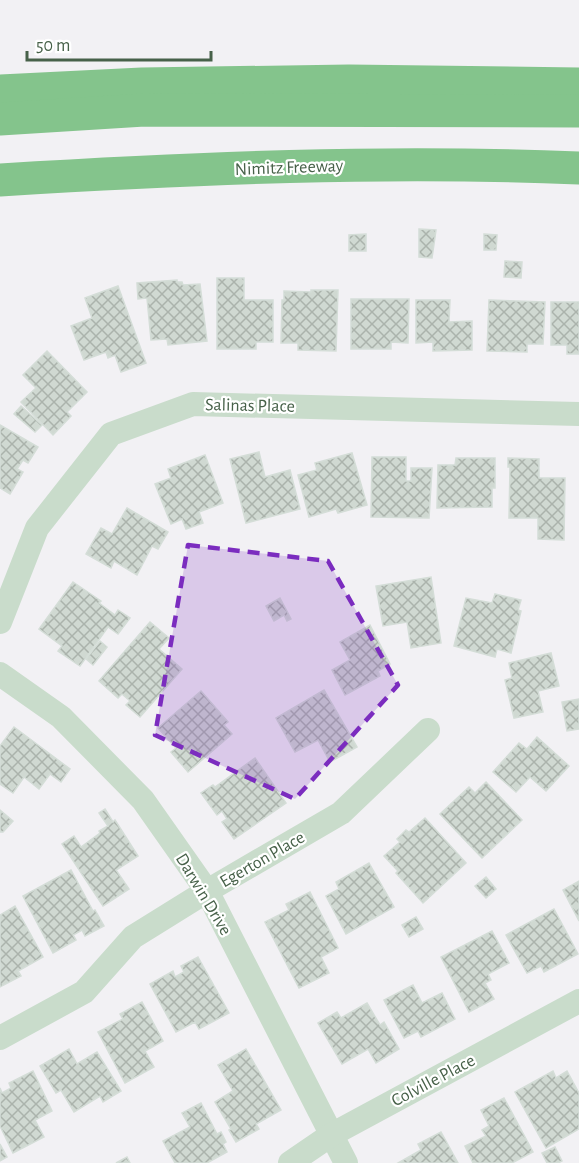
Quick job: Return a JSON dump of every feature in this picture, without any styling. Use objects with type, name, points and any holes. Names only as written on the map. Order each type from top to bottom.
[{"type":"highway","points":[[0,91],[142,84],[349,81],[579,84]]},
{"type":"highway","points":[[0,119],[144,110],[579,111]]},
{"type":"highway","name":"Nimitz Freeway","points":[[0,180],[143,171],[352,165],[579,168]]},
{"type":"street","name":"Salinas Place","points":[[0,622],[37,528],[111,434],[193,404],[579,414]]},
{"type":"street","name":"Darwin Drive","points":[[0,674],[61,717],[143,800],[207,891],[346,1163]]},
{"type":"street","name":"Egerton Place","points":[[0,1038],[84,992],[133,937],[340,813],[428,730]]},
{"type":"street","name":"Colville Place","points":[[290,1163],[331,1135],[579,1000]]},
{"type":"highlighted area","points":[[188,545],[328,561],[398,685],[295,799],[155,735]]},
{"type":"building","points":[[419,229],[436,230],[432,258],[419,257]]},
{"type":"building","points":[[366,234],[366,251],[349,251],[349,235]]},
{"type":"building","points":[[484,234],[497,235],[496,250],[484,250]]},
{"type":"building","points":[[505,261],[522,262],[521,278],[504,277]]},
{"type":"building","points":[[217,278],[244,278],[244,300],[273,300],[273,342],[256,342],[256,349],[217,349]]},
{"type":"building","points":[[177,280],[183,285],[200,284],[207,341],[168,345],[167,339],[151,340],[147,298],[138,299],[137,283]]},
{"type":"building","points":[[118,286],[146,363],[121,372],[115,355],[108,358],[106,352],[84,360],[71,326],[92,318],[85,298]]},
{"type":"building","points":[[311,290],[338,290],[336,351],[298,350],[298,343],[281,343],[284,291],[311,292]]},
{"type":"building","points":[[351,299],[409,299],[408,343],[391,342],[391,349],[351,349]]},
{"type":"building","points":[[416,300],[450,300],[449,322],[472,321],[472,350],[433,351],[433,342],[416,343]]},
{"type":"building","points":[[489,300],[545,302],[543,344],[527,344],[527,352],[487,351]]},
{"type":"building","points":[[551,302],[579,302],[579,354],[567,354],[567,345],[551,345]]},
{"type":"building","points":[[47,351],[87,392],[67,412],[71,416],[53,435],[21,402],[36,388],[23,375]]},
{"type":"building","points":[[21,406],[42,425],[35,432],[14,414]]},
{"type":"building","points":[[0,425],[38,447],[28,463],[23,460],[17,469],[23,472],[10,494],[0,488]]},
{"type":"building","points":[[259,452],[265,477],[290,470],[300,509],[246,523],[230,459]]},
{"type":"building","points":[[352,453],[367,505],[338,513],[336,509],[309,517],[298,475],[317,470],[315,463]]},
{"type":"building","points":[[205,455],[223,503],[199,512],[203,523],[186,529],[182,519],[171,524],[155,484],[171,478],[168,469]]},
{"type":"building","points":[[372,457],[406,457],[406,481],[411,481],[411,468],[432,468],[429,518],[371,517]]},
{"type":"building","points":[[456,458],[495,458],[495,488],[492,488],[492,507],[437,508],[438,465],[455,465]]},
{"type":"building","points":[[508,458],[539,459],[539,478],[565,478],[564,540],[538,539],[538,518],[509,518],[510,467],[508,467]]},
{"type":"building","points":[[127,508],[168,532],[158,549],[152,546],[137,575],[114,561],[111,568],[86,554],[101,528],[112,534]]},
{"type":"building","points":[[431,577],[441,643],[411,648],[407,622],[383,626],[376,586]]},
{"type":"building","points":[[73,582],[101,601],[99,603],[115,615],[118,610],[130,618],[118,634],[108,627],[80,666],[58,651],[62,646],[39,629]]},
{"type":"building","points":[[495,594],[521,600],[518,610],[521,611],[511,653],[497,649],[495,657],[454,646],[466,598],[492,603]]},
{"type":"building","points":[[280,598],[291,619],[287,621],[284,615],[274,621],[266,606]]},
{"type":"building","points":[[150,622],[169,638],[159,649],[182,669],[140,717],[126,705],[130,701],[122,694],[118,698],[99,681]]},
{"type":"building","points":[[370,625],[390,664],[378,671],[380,676],[345,695],[332,670],[350,660],[340,642]]},
{"type":"building","points":[[100,641],[107,647],[93,665],[86,659]]},
{"type":"building","points":[[551,653],[559,686],[538,691],[543,712],[514,718],[505,680],[512,678],[509,663]]},
{"type":"building","points":[[324,690],[357,747],[330,762],[318,740],[295,752],[276,718]]},
{"type":"building","points":[[201,691],[228,722],[224,725],[232,734],[188,772],[171,752],[176,748],[158,728]]},
{"type":"building","points":[[579,699],[579,729],[567,731],[562,702]]},
{"type":"building","points":[[14,727],[70,769],[61,782],[50,774],[39,789],[24,777],[13,793],[0,784],[0,746]]},
{"type":"building","points":[[537,737],[569,766],[546,791],[530,777],[516,792],[493,772],[519,743],[527,749]]},
{"type":"building","points":[[255,758],[286,803],[234,839],[222,822],[227,819],[222,811],[217,815],[201,793],[213,785],[215,787]]},
{"type":"building","points":[[486,782],[522,820],[482,858],[440,814],[469,787],[475,793]]},
{"type":"building","points":[[105,809],[113,822],[115,820],[138,856],[116,870],[129,889],[103,906],[62,844],[74,836],[81,847],[100,833],[99,831],[108,826],[99,813]]},
{"type":"building","points":[[0,810],[13,821],[3,832],[0,832]]},
{"type":"building","points":[[425,818],[466,863],[423,903],[384,856],[400,842],[397,839],[406,830],[409,832]]},
{"type":"building","points":[[369,863],[394,907],[346,934],[326,896],[339,889],[336,882]]},
{"type":"building","points":[[71,870],[93,911],[95,910],[104,926],[85,936],[82,930],[73,935],[76,940],[53,953],[23,896]]},
{"type":"building","points":[[486,877],[496,889],[486,898],[475,886]]},
{"type":"building","points":[[579,881],[579,921],[563,890]]},
{"type":"building","points":[[310,892],[338,948],[321,957],[329,973],[299,988],[265,922],[289,910],[286,904]]},
{"type":"building","points":[[15,906],[43,957],[18,971],[21,976],[0,987],[0,915]]},
{"type":"building","points":[[554,909],[578,954],[544,972],[541,966],[527,973],[506,935]]},
{"type":"building","points":[[416,917],[423,929],[409,937],[402,925]]},
{"type":"building","points":[[492,931],[509,963],[488,974],[491,980],[485,983],[494,999],[469,1012],[441,957]]},
{"type":"building","points":[[198,957],[229,1013],[199,1029],[195,1022],[176,1032],[150,984],[173,971],[175,977],[184,972],[181,966]]},
{"type":"building","points":[[413,985],[422,1003],[442,993],[455,1019],[421,1037],[418,1031],[404,1038],[384,1000]]},
{"type":"building","points":[[142,1002],[163,1041],[145,1051],[154,1067],[125,1083],[98,1032],[123,1019],[120,1014]]},
{"type":"building","points":[[367,1003],[380,1025],[384,1022],[399,1049],[376,1063],[368,1049],[342,1064],[318,1023],[337,1012],[341,1018]]},
{"type":"building","points":[[69,1049],[77,1064],[97,1052],[121,1091],[103,1102],[100,1096],[74,1112],[61,1090],[56,1093],[40,1066]]},
{"type":"building","points":[[246,1049],[281,1110],[256,1124],[259,1129],[236,1142],[215,1102],[233,1091],[218,1065]]},
{"type":"building","points":[[33,1071],[52,1111],[35,1120],[44,1137],[13,1153],[0,1126],[0,1088],[2,1093],[11,1088],[9,1083]]},
{"type":"building","points":[[553,1071],[556,1078],[567,1071],[579,1093],[579,1129],[546,1148],[515,1092]]},
{"type":"building","points":[[504,1098],[533,1152],[512,1163],[473,1163],[465,1146],[486,1136],[482,1130],[489,1126],[481,1110]]},
{"type":"building","points":[[201,1103],[217,1134],[221,1132],[226,1142],[223,1144],[227,1152],[207,1163],[175,1163],[163,1141],[190,1127],[182,1113]]},
{"type":"building","points":[[441,1132],[458,1163],[398,1163],[421,1150],[418,1144]]},
{"type":"building","points":[[0,1144],[7,1157],[0,1161]]},
{"type":"building","points":[[555,1147],[562,1161],[547,1163],[542,1153]]},
{"type":"building","points":[[127,1157],[130,1163],[116,1163]]}]
